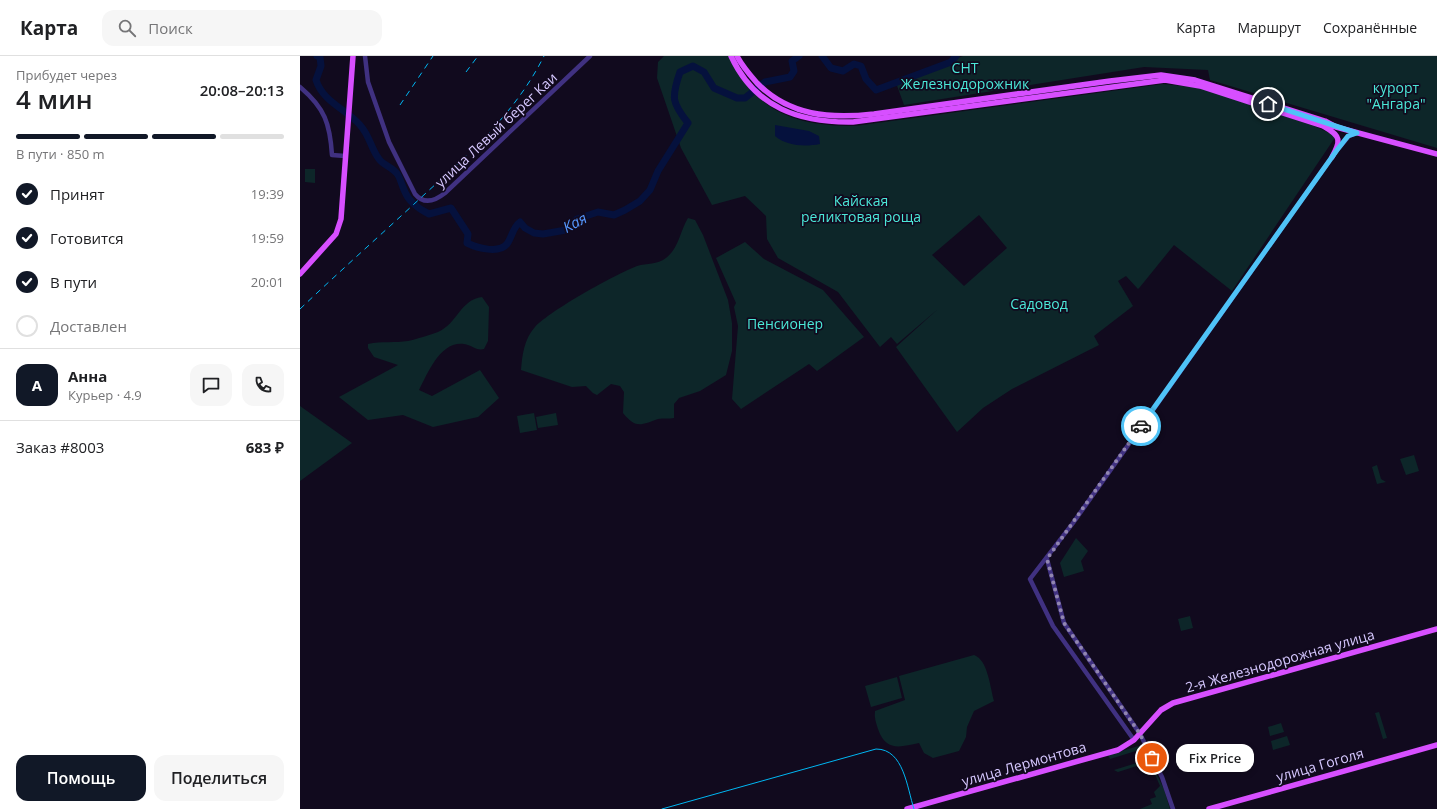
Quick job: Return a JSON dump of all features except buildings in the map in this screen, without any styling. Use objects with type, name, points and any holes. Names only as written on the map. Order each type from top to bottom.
[{"type":"main road","points":[[300,272],[336,234],[340,226],[343,204],[346,134],[353,56]]},
{"type":"main road","points":[[732,56],[741,75],[748,82],[787,112],[808,119],[828,122],[853,122],[1165,80],[1200,86],[1323,126],[1333,132],[1338,140],[1338,147],[1332,157]]},
{"type":"main road","points":[[737,56],[766,96],[791,107],[826,116],[852,117],[1110,81],[1170,76],[1195,80],[1325,121],[1336,127]]},
{"type":"main road","points":[[1323,126],[1336,127],[1437,154]]},
{"type":"main road","name":"2-я Железнодорожная улица","points":[[1140,734],[1161,710],[1173,703],[1437,629]]},
{"type":"main road","name":"улица Лермонтова","points":[[912,808],[1118,750],[1134,740],[1140,734]]},
{"type":"main road","name":"улица Гоголя","points":[[1209,809],[1437,745]]},
{"type":"street","name":"улица Левый берег Каи","points":[[365,56],[368,82],[389,142],[415,194],[420,200],[427,202],[445,193],[590,56]]},
{"type":"street","points":[[300,87],[321,110],[326,118],[329,126],[332,155],[345,156]]},
{"type":"street","points":[[1134,740],[1053,626],[1030,578],[1047,559],[1332,157],[1348,136],[1357,133]]},
{"type":"street","points":[[1047,559],[1064,623],[1140,734],[1162,777],[1173,809]]},
{"type":"green space","name":"Кайская реликтовая роща","points":[[664,56],[729,56],[740,75],[752,91],[765,103],[796,119],[814,123],[855,126],[1163,84],[1201,88],[1314,126],[1336,136],[1232,291],[1174,245],[1138,289],[1126,276],[1118,281],[1133,306],[1094,336],[1099,345],[1012,389],[983,408],[957,432],[896,347],[938,309],[897,344],[891,337],[880,347],[838,292],[778,258],[767,239],[766,216],[745,196],[712,205],[681,148],[657,78],[658,62]],"holes":[[[979,215],[1007,248],[964,286],[932,255]]]},
{"type":"green space","name":"курорт \"Ангара\"","points":[[963,56],[1437,56],[1437,148],[1210,80],[1208,70],[1144,67],[904,105],[895,80]]},
{"type":"green space","points":[[305,169],[315,169],[315,183],[305,182]]},
{"type":"green space","points":[[688,218],[695,220],[703,235],[728,300],[732,323],[732,351],[726,375],[700,391],[679,398],[674,404],[674,418],[658,419],[643,424],[635,424],[623,413],[624,392],[620,386],[611,384],[597,395],[586,386],[572,387],[521,370],[526,342],[535,327],[568,303],[614,277],[637,266],[656,263],[666,258],[677,244]]},
{"type":"green space","name":"Пенсионер","points":[[745,242],[764,259],[823,290],[864,337],[817,371],[809,364],[741,409],[732,399],[738,326],[734,307],[736,303],[716,258]]},
{"type":"green space","points":[[482,297],[489,307],[488,341],[484,349],[479,349],[464,344],[456,344],[448,348],[431,367],[419,390],[432,396],[480,370],[499,398],[478,417],[433,427],[403,415],[368,420],[339,397],[398,365],[374,357],[368,348],[368,344],[408,341],[438,332],[445,328],[469,302]]},
{"type":"green space","points":[[300,406],[352,443],[300,481]]},
{"type":"green space","points":[[534,413],[537,430],[520,433],[517,416]]},
{"type":"green space","points":[[556,413],[558,425],[538,428],[536,417]]},
{"type":"green space","points":[[1414,455],[1419,471],[1406,475],[1400,459]]},
{"type":"green space","points":[[1377,465],[1381,479],[1386,482],[1377,484],[1372,467]]},
{"type":"green space","points":[[1076,538],[1088,551],[1081,561],[1084,571],[1064,577],[1060,563]]},
{"type":"green space","points":[[1190,616],[1193,628],[1181,631],[1178,619]]},
{"type":"green space","points":[[974,655],[979,658],[985,668],[994,701],[974,711],[967,727],[966,737],[959,751],[933,758],[924,753],[919,743],[906,746],[889,745],[881,736],[878,729],[875,711],[905,700],[899,676]]},
{"type":"green space","points":[[897,677],[902,698],[871,707],[865,686]]},
{"type":"green space","points":[[1379,712],[1387,738],[1383,739],[1375,713]]},
{"type":"green space","points":[[1281,723],[1284,732],[1270,736],[1268,727]]},
{"type":"green space","points":[[1287,736],[1290,745],[1273,750],[1271,741]]},
{"type":"green space","points":[[1142,745],[1164,789],[1170,809],[1140,809],[1152,804],[1150,799],[1156,797],[1154,792],[1160,786],[1151,765],[1142,768],[1140,765],[1118,772],[1114,770],[1143,761],[1139,750],[1110,759],[1108,755]]},
{"type":"shaded area","points":[[775,125],[809,131],[819,136],[820,144],[796,145],[785,142],[775,136]]},
{"type":"waterway","name":"Кая","points":[[317,56],[320,57],[321,66],[316,80],[319,88],[329,100],[360,125],[379,159],[394,170],[398,175],[407,196],[412,202],[429,214],[451,208],[468,234],[467,243],[476,247],[488,249],[499,249],[507,244],[520,222],[525,228],[534,233],[543,234],[566,230],[577,219],[598,212],[614,215],[640,201],[650,190],[658,171],[688,123],[676,105],[674,94],[680,72],[693,66],[704,72],[714,88],[737,98],[745,98],[765,82],[790,77],[794,71],[792,61],[799,56]]},
{"type":"waterway","name":"Кая","points":[[822,56],[831,68],[843,71],[854,64],[861,66],[866,79],[876,90],[951,62],[956,56]]},
{"type":"tram line","points":[[662,809],[876,749],[893,755],[898,762],[903,771],[914,809]]},
{"type":"railway","points":[[400,105],[433,56]]},
{"type":"railway","points":[[466,72],[478,56]]},
{"type":"railway","points":[[300,309],[476,146],[520,95],[544,56]]},
{"type":"way so far","points":[[1141,426],[1047,559],[1064,623],[1140,734],[1152,758]]},
{"type":"place","name":"Fix Price","points":[[1152,758]]},
{"type":"route","points":[[1141,426],[1337,150],[1348,136],[1353,133],[1357,133],[1336,127],[1325,121],[1268,104]]},
{"type":"park label","name":"СНТ Железнодорожник","points":[[965,76]]},
{"type":"park label","name":"Садовод","points":[[1039,304]]}]
